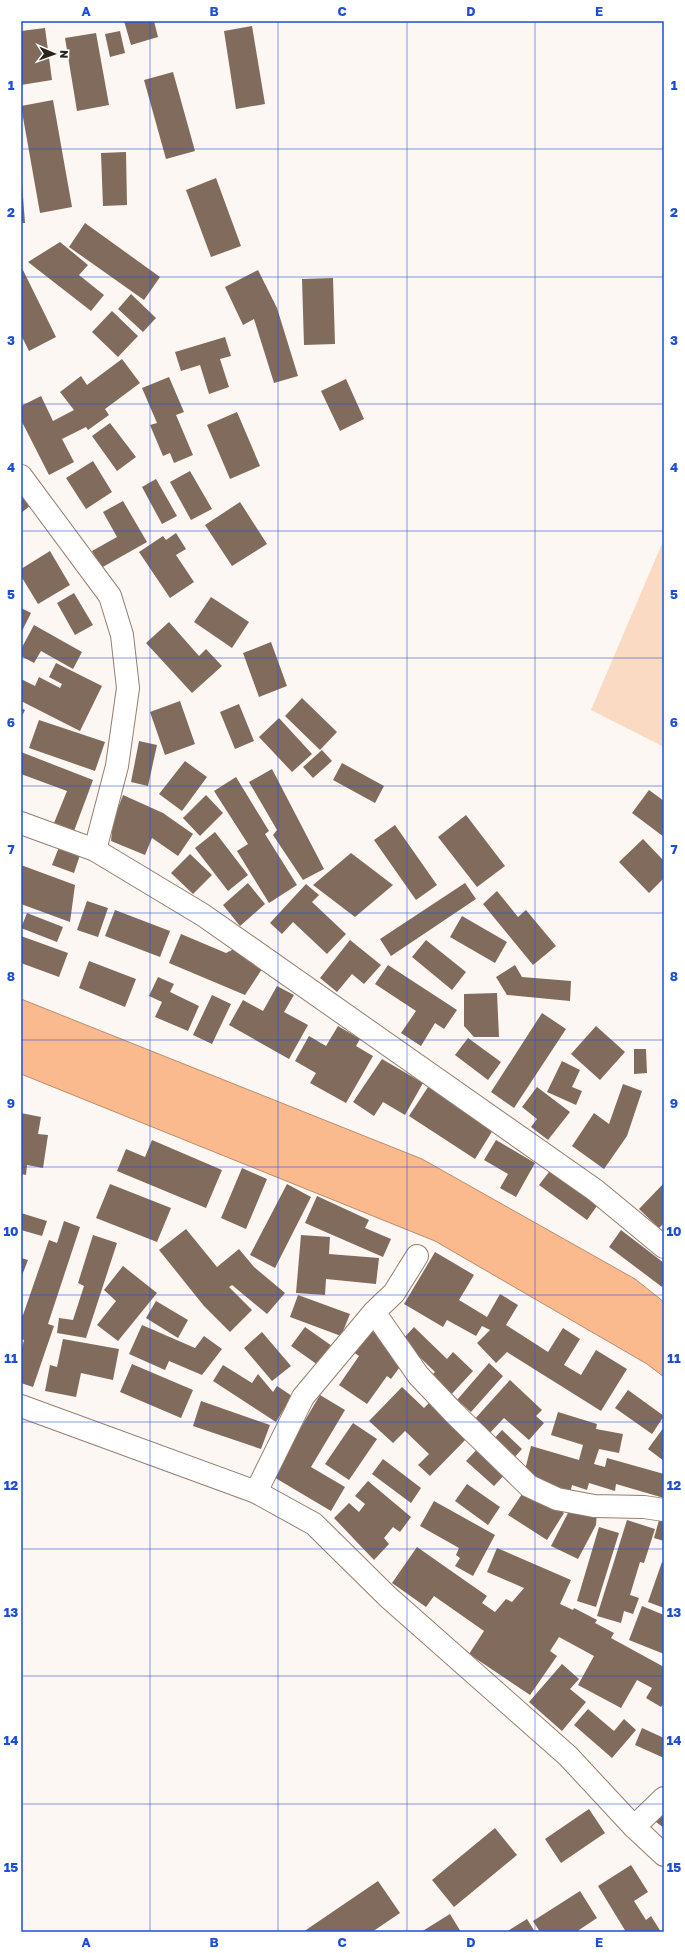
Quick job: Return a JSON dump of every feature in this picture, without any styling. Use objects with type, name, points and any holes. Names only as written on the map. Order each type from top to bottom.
[{"type":"street","points":[[21,476],[110,596],[122,635],[128,688],[117,766],[95,850]]},
{"type":"street","points":[[21,823],[95,850],[203,915],[595,1190],[664,1247]]},
{"type":"street","points":[[256,1492],[303,1397],[374,1312],[394,1293],[417,1256]]},
{"type":"street","points":[[374,1312],[418,1375],[454,1413],[529,1486],[557,1499],[586,1505],[644,1507],[664,1510]]},
{"type":"street","points":[[21,1406],[256,1492],[314,1524],[388,1597],[568,1756],[634,1827],[664,1855]]},
{"type":"street","points":[[634,1827],[664,1798]]},
{"type":"shaded area","points":[[664,539],[664,747],[591,710]]},
{"type":"shaded area","points":[[21,999],[422,1159],[635,1279],[664,1302],[664,1377],[647,1364],[435,1241],[21,1074]]},
{"type":"building","points":[[124,21],[154,21],[158,37],[131,45]]},
{"type":"building","points":[[252,26],[265,104],[236,109],[224,31]]},
{"type":"building","points":[[45,28],[52,80],[21,85],[21,31]]},
{"type":"building","points":[[120,31],[125,53],[110,57],[105,34]]},
{"type":"building","points":[[96,33],[109,105],[77,111],[65,38]]},
{"type":"building","points":[[173,72],[195,151],[166,159],[144,80]]},
{"type":"building","points":[[53,100],[72,207],[40,213],[21,106]]},
{"type":"building","points":[[126,152],[127,205],[103,206],[101,153]]},
{"type":"building","points":[[21,170],[25,223],[21,223]]},
{"type":"building","points":[[216,178],[241,246],[211,257],[186,190]]},
{"type":"building","points":[[85,223],[160,277],[144,300],[69,247]]},
{"type":"building","points":[[60,242],[88,265],[79,275],[104,295],[91,311],[28,262]]},
{"type":"building","points":[[21,266],[56,337],[29,351],[21,335]]},
{"type":"building","points":[[258,270],[277,308],[298,376],[274,383],[254,319],[243,325],[225,287]]},
{"type":"building","points":[[333,278],[335,344],[304,345],[302,279]]},
{"type":"building","points":[[131,294],[156,318],[143,332],[118,309]]},
{"type":"building","points":[[112,311],[138,336],[118,357],[92,332]]},
{"type":"building","points":[[225,337],[231,356],[220,359],[229,387],[209,394],[200,365],[181,371],[175,352]]},
{"type":"building","points":[[122,359],[140,383],[105,409],[109,415],[88,430],[86,427],[62,439],[74,462],[49,475],[21,420],[21,406],[41,396],[53,421],[74,410],[60,392],[81,376],[87,385]]},
{"type":"building","points":[[169,377],[184,412],[176,415],[193,455],[174,463],[170,453],[163,456],[150,425],[157,423],[142,388]]},
{"type":"building","points":[[346,379],[364,419],[340,431],[321,391]]},
{"type":"building","points":[[237,412],[260,466],[230,479],[207,425]]},
{"type":"building","points":[[110,423],[136,457],[117,471],[92,436]]},
{"type":"building","points":[[93,461],[112,492],[86,509],[66,478]]},
{"type":"building","points":[[190,471],[212,509],[191,520],[170,482]]},
{"type":"building","points":[[156,479],[177,516],[162,524],[142,487]]},
{"type":"building","points":[[21,493],[31,505],[21,513]]},
{"type":"building","points":[[123,501],[147,542],[101,568],[92,551],[117,537],[103,512]]},
{"type":"building","points":[[240,502],[267,544],[232,566],[205,525]]},
{"type":"building","points":[[176,533],[186,549],[176,555],[194,582],[170,598],[139,552],[163,536],[166,540]]},
{"type":"building","points":[[50,551],[70,585],[38,604],[21,576],[21,569]]},
{"type":"building","points":[[74,593],[93,625],[75,635],[57,603]]},
{"type":"building","points":[[211,597],[249,622],[232,648],[194,622]]},
{"type":"building","points":[[21,608],[31,613],[21,633]]},
{"type":"building","points":[[169,622],[199,656],[206,649],[222,666],[192,693],[146,643]]},
{"type":"building","points":[[34,625],[82,652],[73,669],[41,651],[34,663],[21,656],[21,649]]},
{"type":"building","points":[[271,642],[287,686],[259,697],[243,653]]},
{"type":"building","points":[[56,663],[102,686],[80,731],[21,701],[21,679],[35,686],[39,677],[60,688],[62,684],[49,677]]},
{"type":"building","points":[[302,698],[337,732],[320,750],[285,716]]},
{"type":"building","points":[[180,701],[195,744],[165,755],[150,712]]},
{"type":"building","points":[[239,704],[254,741],[235,749],[220,712]]},
{"type":"building","points":[[21,708],[25,710],[21,718]]},
{"type":"building","points":[[279,718],[312,754],[292,772],[259,737]]},
{"type":"building","points":[[39,720],[105,742],[95,771],[29,748]]},
{"type":"building","points":[[139,741],[157,745],[148,786],[131,782]]},
{"type":"building","points":[[322,750],[332,761],[313,778],[303,767]]},
{"type":"building","points":[[21,752],[93,780],[74,831],[54,823],[67,791],[21,774]]},
{"type":"building","points":[[185,761],[207,777],[182,811],[159,794]]},
{"type":"building","points":[[342,763],[384,786],[375,803],[333,780]]},
{"type":"building","points":[[272,769],[324,869],[303,880],[273,835],[277,830],[249,782]]},
{"type":"building","points":[[236,777],[269,831],[265,834],[297,885],[269,903],[237,851],[248,844],[214,791]]},
{"type":"building","points":[[649,790],[664,801],[664,837],[632,813]]},
{"type":"building","points":[[123,795],[163,813],[193,834],[178,856],[152,838],[145,855],[111,841],[113,821]]},
{"type":"building","points":[[206,795],[223,813],[200,836],[183,818]]},
{"type":"building","points":[[466,815],[505,866],[477,887],[438,837]]},
{"type":"building","points":[[395,825],[437,885],[416,900],[374,840]]},
{"type":"building","points":[[215,832],[248,875],[228,891],[195,848]]},
{"type":"building","points":[[643,839],[664,861],[664,878],[649,893],[619,862]]},
{"type":"building","points":[[59,847],[80,855],[74,873],[52,865]]},
{"type":"building","points":[[351,853],[393,885],[355,917],[313,885]]},
{"type":"building","points":[[190,854],[212,875],[193,894],[171,873]]},
{"type":"building","points":[[21,865],[75,885],[70,922],[21,904]]},
{"type":"building","points":[[248,883],[265,904],[240,926],[223,905]]},
{"type":"building","points":[[465,883],[476,899],[391,956],[380,939]]},
{"type":"building","points":[[306,884],[319,895],[312,902],[346,934],[327,954],[293,922],[282,934],[270,923]]},
{"type":"building","points":[[497,891],[518,917],[526,910],[556,946],[533,965],[483,904]]},
{"type":"building","points":[[87,901],[108,908],[98,937],[77,930]]},
{"type":"building","points":[[115,910],[170,931],[160,957],[105,936]]},
{"type":"building","points":[[27,913],[63,927],[57,942],[21,928]]},
{"type":"building","points":[[462,916],[507,942],[495,963],[450,937]]},
{"type":"building","points":[[181,934],[226,953],[234,949],[262,969],[245,995],[169,963]]},
{"type":"building","points":[[21,936],[68,953],[59,977],[21,963]]},
{"type":"building","points":[[350,940],[381,965],[364,984],[352,974],[337,992],[320,978]]},
{"type":"building","points":[[426,940],[466,972],[452,990],[412,957]]},
{"type":"building","points":[[89,961],[136,979],[125,1007],[79,988]]},
{"type":"building","points":[[388,965],[457,1010],[444,1029],[435,1023],[421,1046],[401,1033],[416,1011],[375,984]]},
{"type":"building","points":[[515,965],[522,977],[571,981],[570,1001],[507,995],[496,977]]},
{"type":"building","points":[[158,977],[174,984],[170,992],[199,1006],[188,1031],[155,1017],[162,1002],[149,996]]},
{"type":"building","points":[[277,986],[294,995],[284,1012],[308,1025],[289,1059],[229,1025],[243,1000],[263,1011]]},
{"type":"building","points":[[497,993],[499,1037],[474,1037],[464,1026],[464,994]]},
{"type":"building","points":[[212,995],[231,1004],[212,1044],[193,1035]]},
{"type":"building","points":[[542,1013],[566,1029],[514,1108],[491,1092]]},
{"type":"building","points":[[338,1026],[360,1039],[356,1046],[373,1056],[346,1103],[310,1083],[316,1073],[295,1061],[309,1036],[326,1046]]},
{"type":"building","points":[[596,1026],[625,1052],[600,1080],[571,1054]]},
{"type":"building","points":[[468,1038],[501,1062],[488,1080],[455,1055]]},
{"type":"building","points":[[634,1049],[646,1049],[647,1073],[634,1074]]},
{"type":"building","points":[[382,1059],[423,1083],[405,1115],[383,1102],[374,1116],[353,1102]]},
{"type":"building","points":[[562,1061],[580,1070],[572,1087],[582,1091],[576,1105],[547,1092]]},
{"type":"building","points":[[623,1084],[642,1091],[627,1136],[604,1169],[572,1146],[594,1113],[609,1124]]},
{"type":"building","points":[[428,1087],[493,1130],[475,1159],[409,1116]]},
{"type":"building","points":[[537,1087],[570,1112],[548,1140],[531,1127],[537,1119],[522,1107]]},
{"type":"building","points":[[21,1113],[41,1117],[38,1134],[48,1135],[43,1168],[27,1165],[26,1175],[21,1174]]},
{"type":"building","points":[[152,1140],[222,1170],[206,1208],[117,1171],[126,1149],[145,1157]]},
{"type":"building","points":[[496,1140],[535,1163],[516,1197],[500,1188],[508,1174],[484,1160]]},
{"type":"building","points":[[242,1168],[267,1179],[246,1229],[221,1218]]},
{"type":"building","points":[[552,1168],[599,1203],[587,1220],[539,1185]]},
{"type":"building","points":[[664,1183],[664,1223],[659,1228],[639,1209]]},
{"type":"building","points":[[110,1184],[171,1208],[157,1242],[96,1218]]},
{"type":"building","points":[[287,1184],[311,1197],[275,1268],[250,1255]]},
{"type":"building","points":[[317,1196],[369,1220],[365,1228],[391,1239],[383,1257],[305,1223]]},
{"type":"building","points":[[21,1213],[47,1221],[42,1236],[21,1230]]},
{"type":"building","points":[[64,1221],[80,1227],[48,1324],[54,1326],[33,1387],[21,1383],[21,1351],[24,1340],[21,1339],[21,1315],[23,1315],[49,1240],[57,1243]]},
{"type":"building","points":[[186,1229],[217,1267],[239,1249],[254,1267],[285,1293],[267,1314],[232,1285],[229,1287],[252,1310],[230,1332],[204,1306],[159,1250]]},
{"type":"building","points":[[621,1230],[664,1263],[664,1283],[662,1287],[609,1247]]},
{"type":"building","points":[[93,1235],[117,1243],[86,1338],[57,1333],[59,1318],[73,1320],[84,1286],[78,1283]]},
{"type":"building","points":[[301,1235],[330,1237],[329,1254],[379,1258],[376,1284],[326,1279],[325,1295],[296,1293]]},
{"type":"building","points":[[435,1252],[474,1275],[459,1300],[487,1317],[500,1294],[518,1305],[506,1325],[548,1352],[563,1328],[580,1339],[564,1365],[581,1375],[596,1350],[627,1369],[601,1411],[507,1352],[496,1363],[477,1343],[490,1330],[482,1326],[476,1336],[447,1320],[443,1327],[404,1304]]},
{"type":"building","points":[[21,1258],[28,1260],[21,1278]]},
{"type":"building","points":[[123,1266],[157,1293],[118,1341],[97,1325],[116,1301],[104,1290]]},
{"type":"building","points":[[298,1295],[350,1314],[341,1336],[290,1317]]},
{"type":"building","points":[[156,1301],[188,1320],[178,1338],[146,1318]]},
{"type":"building","points":[[142,1325],[195,1348],[204,1336],[222,1349],[202,1375],[169,1361],[165,1370],[129,1354]]},
{"type":"building","points":[[365,1326],[384,1340],[382,1344],[405,1360],[391,1379],[387,1376],[367,1404],[339,1385],[359,1356],[349,1349]]},
{"type":"building","points":[[305,1327],[332,1346],[318,1365],[291,1346]]},
{"type":"building","points":[[414,1327],[447,1359],[453,1352],[473,1371],[448,1398],[428,1379],[435,1372],[402,1340]]},
{"type":"building","points":[[262,1332],[291,1366],[272,1381],[244,1348]]},
{"type":"building","points":[[63,1339],[119,1349],[113,1380],[81,1373],[76,1397],[45,1391],[50,1365],[57,1367]]},
{"type":"building","points":[[489,1363],[503,1376],[471,1412],[457,1400]]},
{"type":"building","points":[[132,1364],[193,1390],[181,1418],[120,1392]]},
{"type":"building","points":[[223,1365],[252,1383],[258,1374],[273,1392],[277,1386],[292,1396],[276,1422],[213,1381]]},
{"type":"building","points":[[510,1380],[542,1410],[536,1416],[544,1423],[529,1440],[504,1418],[488,1435],[473,1421]]},
{"type":"building","points":[[402,1387],[424,1408],[434,1398],[471,1434],[430,1476],[418,1465],[429,1454],[405,1431],[393,1443],[369,1421]]},
{"type":"building","points":[[628,1390],[664,1416],[652,1434],[615,1408]]},
{"type":"building","points":[[320,1395],[345,1410],[311,1467],[345,1487],[331,1511],[272,1476]]},
{"type":"building","points":[[201,1401],[270,1425],[261,1449],[193,1426]]},
{"type":"building","points":[[558,1412],[597,1424],[596,1429],[623,1434],[619,1453],[599,1449],[594,1464],[605,1467],[607,1458],[664,1474],[664,1498],[616,1484],[615,1491],[589,1483],[587,1490],[572,1485],[570,1494],[524,1474],[531,1446],[579,1460],[583,1445],[551,1435]]},
{"type":"building","points":[[353,1423],[377,1439],[349,1480],[325,1464]]},
{"type":"building","points":[[664,1427],[664,1461],[648,1449]]},
{"type":"building","points":[[502,1430],[522,1449],[512,1460],[492,1441]]},
{"type":"building","points":[[482,1444],[509,1470],[494,1486],[466,1461]]},
{"type":"building","points":[[383,1459],[421,1488],[411,1503],[372,1474]]},
{"type":"building","points":[[368,1481],[411,1517],[400,1532],[393,1527],[384,1538],[389,1544],[374,1560],[334,1518],[349,1503],[359,1512],[365,1504],[355,1496]]},
{"type":"building","points":[[467,1484],[500,1507],[488,1525],[455,1501]]},
{"type":"building","points":[[526,1488],[564,1513],[547,1540],[508,1515]]},
{"type":"building","points":[[434,1501],[495,1535],[473,1576],[455,1566],[460,1558],[456,1555],[459,1548],[420,1526]]},
{"type":"building","points":[[569,1511],[597,1512],[596,1525],[578,1559],[551,1546]]},
{"type":"building","points":[[627,1520],[655,1529],[644,1563],[640,1562],[630,1595],[639,1598],[633,1614],[624,1611],[621,1623],[597,1616]]},
{"type":"building","points":[[659,1520],[664,1521],[664,1541],[654,1538]]},
{"type":"building","points":[[599,1527],[619,1533],[596,1607],[577,1601]]},
{"type":"building","points":[[417,1547],[487,1596],[482,1603],[495,1612],[506,1599],[512,1602],[524,1588],[487,1572],[497,1548],[571,1580],[560,1604],[573,1610],[574,1608],[597,1620],[595,1623],[614,1633],[611,1638],[664,1667],[664,1703],[661,1707],[646,1698],[652,1688],[637,1680],[621,1708],[578,1685],[594,1656],[559,1637],[550,1651],[557,1656],[530,1695],[469,1654],[484,1631],[434,1596],[426,1607],[392,1583]]},
{"type":"building","points":[[662,1562],[664,1563],[664,1608],[648,1602]]},
{"type":"building","points":[[642,1606],[664,1615],[664,1654],[629,1640]]},
{"type":"building","points":[[562,1664],[579,1679],[570,1689],[586,1702],[562,1731],[529,1702]]},
{"type":"building","points":[[588,1709],[614,1731],[624,1719],[636,1730],[612,1758],[574,1725]]},
{"type":"building","points":[[642,1728],[664,1738],[664,1758],[635,1745]]},
{"type":"building","points":[[589,1809],[605,1833],[561,1863],[545,1839]]},
{"type":"building","points":[[664,1812],[664,1828],[652,1819]]},
{"type":"building","points":[[495,1828],[517,1855],[454,1907],[432,1880]]},
{"type":"building","points":[[631,1865],[648,1892],[634,1901],[646,1920],[651,1916],[661,1932],[626,1932],[598,1886]]},
{"type":"building","points":[[378,1881],[400,1913],[372,1932],[303,1932]]},
{"type":"building","points":[[580,1891],[597,1918],[576,1932],[540,1932],[533,1921]]},
{"type":"building","points":[[450,1914],[461,1932],[421,1932]]},
{"type":"building","points":[[527,1919],[535,1932],[506,1932]]}]
